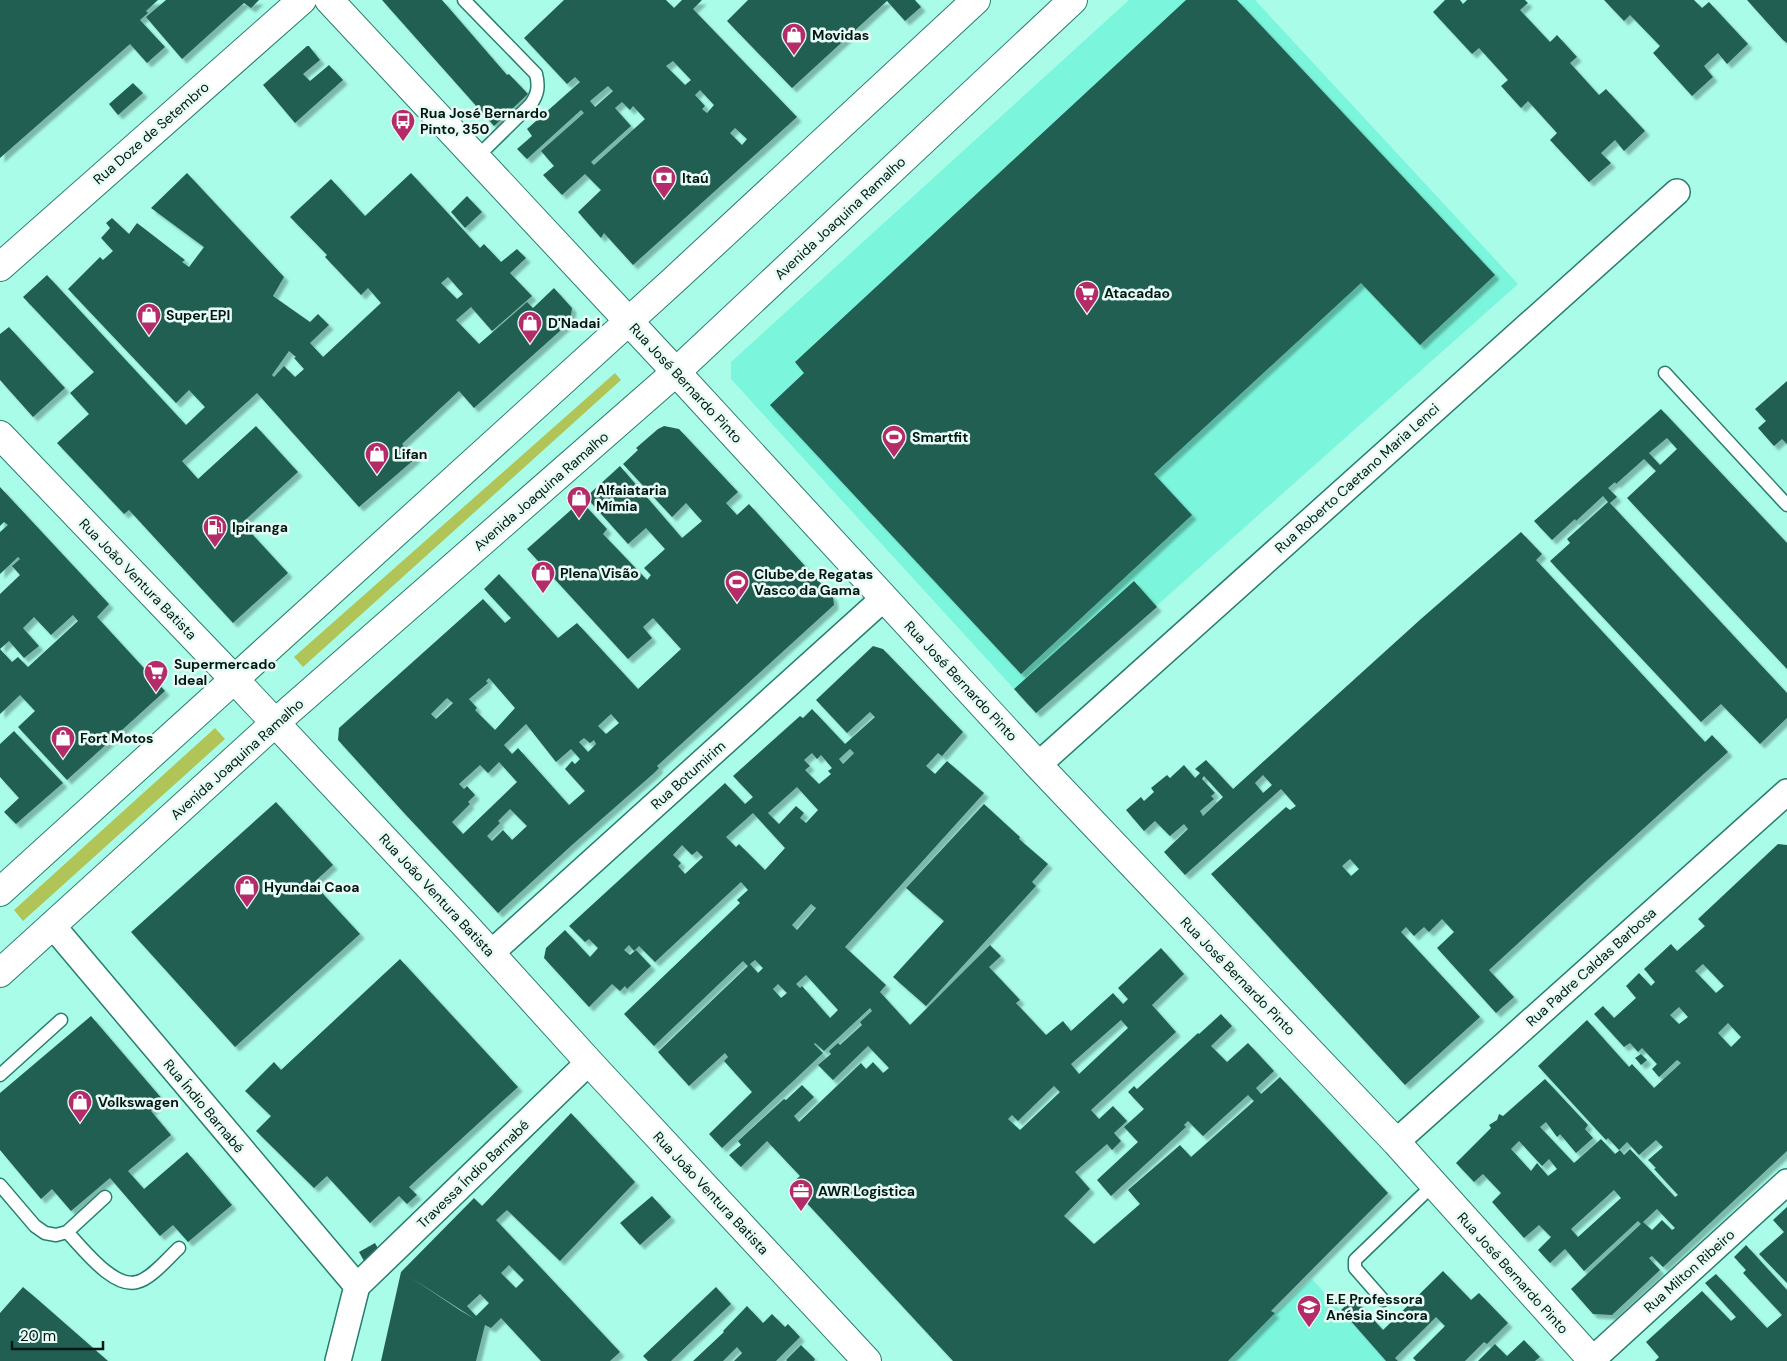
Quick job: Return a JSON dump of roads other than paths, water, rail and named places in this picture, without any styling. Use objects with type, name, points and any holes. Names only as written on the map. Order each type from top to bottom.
[{"type":"street","name":"Rua Doze de Setembro","points":[[0,267],[302,0]]},
{"type":"street","name":"Rua José Bernardo Pinto","points":[[329,0],[676,372],[1038,765],[1396,1142],[1592,1360]]},
{"type":"street","points":[[0,892],[628,321],[976,0]]},
{"type":"street","name":"Avenida Joaquina Ramalho","points":[[0,973],[275,723],[676,372],[1073,0]]},
{"type":"street","name":"Rua Roberto Caetano Maria Lenci","points":[[1038,765],[1677,192]]},
{"type":"street","name":"Rua João Ventura Batista","points":[[0,435],[234,679],[491,953],[589,1062],[867,1361]]},
{"type":"street","name":"Rua Botumirim","points":[[491,953],[884,598]]},
{"type":"street","name":"Rua Padre Caldas Barbosa","points":[[1396,1142],[1787,792]]},
{"type":"street","name":"Rua Índio Barnabé","points":[[52,925],[357,1286]]},
{"type":"street","name":"Travessa Índio Barnabé","points":[[357,1286],[589,1062]]},
{"type":"street","name":"Rua Milton Ribeiro","points":[[1592,1360],[1787,1182]]},
{"type":"street","points":[[338,1361],[357,1286]]},
{"type":"lane","points":[[464,0],[536,74],[538,84],[536,96],[531,104],[476,158]]},
{"type":"lane","points":[[1666,373],[1787,505]]},
{"type":"lane","points":[[0,1074],[61,1020]]},
{"type":"lane","points":[[1383,1300],[1355,1268],[1355,1260],[1434,1184]]},
{"type":"lane","points":[[0,1185],[35,1226],[45,1233],[56,1235],[67,1232],[105,1198]]},
{"type":"lane","points":[[67,1232],[110,1275],[124,1283],[137,1282],[149,1276],[179,1248]]},
{"type":"place","name":"Movidas","points":[[794,56]]},
{"type":"place","name":"Rua José Bernardo Pinto, 350","points":[[403,142]]},
{"type":"place","name":"Itaú","points":[[664,199]]},
{"type":"place","name":"Atacadao","points":[[1087,314]]},
{"type":"place","name":"Super EPI","points":[[149,336]]},
{"type":"place","name":"D'Nadai","points":[[530,344]]},
{"type":"place","name":"Smartfit","points":[[894,458]]},
{"type":"place","name":"Lifan","points":[[377,475]]},
{"type":"place","name":"Alfaiataria Mímia","points":[[579,519]]},
{"type":"place","name":"Ipiranga","points":[[215,548]]},
{"type":"place","name":"Plena Visão","points":[[543,594]]},
{"type":"place","name":"Clube de Regatas Vasco da Gama","points":[[737,603]]},
{"type":"place","name":"Supermercado Ideal","points":[[156,693]]},
{"type":"place","name":"Fort Motos","points":[[63,759]]},
{"type":"place","name":"Hyundai Caoa","points":[[247,908]]},
{"type":"place","name":"Volkswagen","points":[[80,1123]]},
{"type":"place","name":"AWR Logistica","points":[[801,1212]]},
{"type":"place","name":"E.E Professora Anésia Sincora","points":[[1309,1328]]}]
